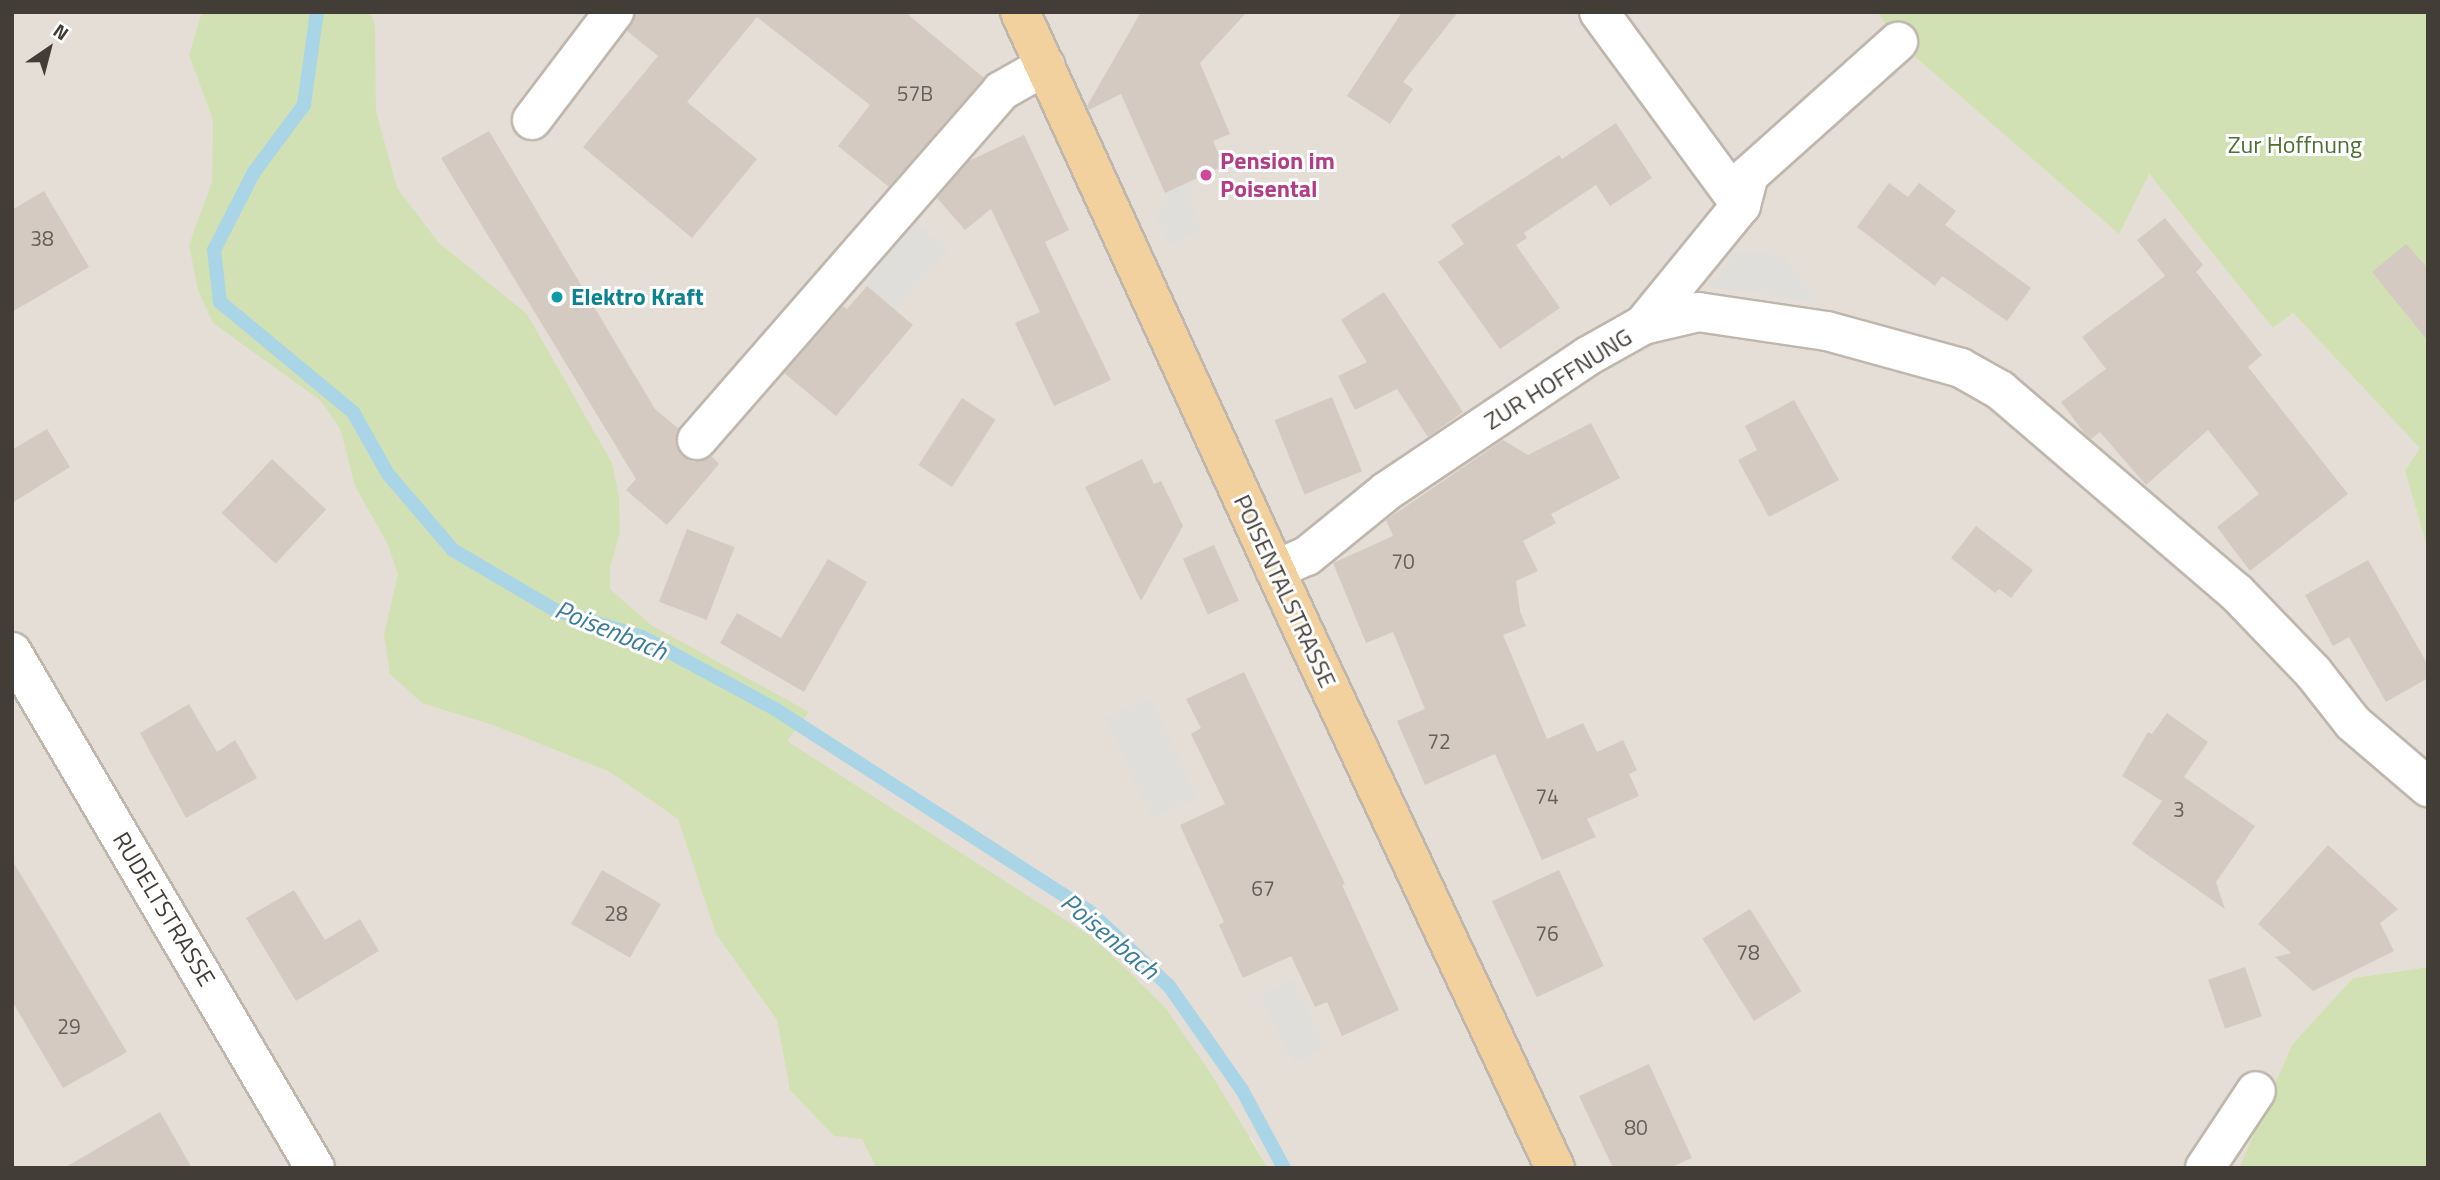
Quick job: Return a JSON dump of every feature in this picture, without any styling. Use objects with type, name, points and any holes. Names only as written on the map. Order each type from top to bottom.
[{"type":"main road","name":"POISENTALSTRASSE","points":[[1020,12],[1275,570],[1555,1168]]},
{"type":"street","points":[[532,120],[614,12]]},
{"type":"street","points":[[1599,12],[1741,205]]},
{"type":"street","points":[[1643,325],[1741,205],[1749,175],[1898,42]]},
{"type":"street","points":[[697,440],[1001,91],[1045,66]]},
{"type":"street","name":"ZUR HOFFNUNG","points":[[1275,570],[1307,556],[1387,491],[1588,356],[1643,325],[1698,312],[1827,331],[1961,368],[2000,390],[2236,592],[2313,672],[2353,723],[2428,788]]},
{"type":"street","name":"RUDELTSTRASSE","points":[[12,652],[315,1168]]},
{"type":"street","points":[[2205,1168],[2256,1091]]},
{"type":"shaded area","points":[[12,12],[1877,12],[1898,42],[2119,233],[2148,173],[2274,328],[2292,312],[2421,448],[2405,471],[2428,551],[2428,967],[2353,978],[2292,1046],[2239,1168],[1268,1168],[1251,1138],[862,1138],[876,1168],[12,1168]]},
{"type":"shaded area","points":[[1194,180],[1193,206],[1202,229],[1169,246],[1156,219],[1165,193]]},
{"type":"shaded area","points":[[899,208],[949,250],[897,311],[848,269]]},
{"type":"shaded area","points":[[1740,249],[1785,257],[1824,304],[1708,287]]},
{"type":"shaded area","points":[[1151,697],[1198,798],[1152,819],[1105,719]]},
{"type":"shaded area","points":[[1293,979],[1328,1047],[1294,1064],[1259,996]]},
{"type":"green space","points":[[202,12],[370,12],[375,25],[376,111],[397,188],[439,243],[527,314],[612,463],[619,496],[620,532],[610,568],[610,589],[651,625],[809,712],[787,741],[1095,939],[1164,1006],[1210,1072],[1268,1168],[876,1168],[862,1139],[834,1136],[790,1090],[777,1020],[716,934],[678,819],[610,772],[496,726],[422,703],[390,674],[384,635],[398,574],[387,543],[355,486],[340,428],[320,400],[213,323],[198,290],[189,245],[212,182],[213,120],[189,55]]},
{"type":"green space","name":"Zur Hoffnung","points":[[1877,12],[2428,12],[2428,551],[2405,471],[2420,448],[2293,313],[2273,328],[2149,174],[2119,234],[1898,42]]},
{"type":"green space","points":[[2428,967],[2428,1168],[2239,1168],[2292,1045],[2353,978]]},
{"type":"building","points":[[635,12],[905,12],[984,78],[889,187],[838,146],[870,105],[757,17],[687,102],[757,159],[692,238],[583,147],[658,56],[627,31]]},
{"type":"building","points":[[1141,12],[1247,12],[1200,63],[1230,134],[1213,141],[1224,166],[1165,193],[1121,94],[1089,110],[1087,106]]},
{"type":"building","points":[[1402,12],[1458,12],[1403,82],[1413,89],[1390,124],[1347,96]]},
{"type":"building","points":[[1616,123],[1652,178],[1610,206],[1596,185],[1524,233],[1527,238],[1516,245],[1560,308],[1500,349],[1438,262],[1464,244],[1451,225],[1559,155],[1562,159]]},
{"type":"building","name":"Elektro Kraft","points":[[489,131],[655,409],[679,429],[676,446],[682,456],[693,462],[711,456],[719,464],[667,525],[626,490],[636,479],[441,158]]},
{"type":"building","points":[[1024,135],[1069,230],[1045,242],[1111,380],[1054,406],[1015,323],[1040,312],[991,209],[965,230],[937,198],[969,161]]},
{"type":"building","points":[[1889,183],[1908,197],[1919,183],[1956,211],[1945,225],[2031,288],[2007,321],[1942,276],[1935,286],[1857,227]]},
{"type":"building","points":[[44,191],[89,267],[12,312],[12,210]]},
{"type":"building","points":[[2165,218],[2203,265],[2196,272],[2262,355],[2248,367],[2348,494],[2250,571],[2217,527],[2259,494],[2208,430],[2146,485],[2100,432],[2091,439],[2085,434],[2061,402],[2106,369],[2082,337],[2165,276],[2137,240]]},
{"type":"building","points":[[2406,244],[2428,268],[2428,341],[2372,272]]},
{"type":"building","points":[[867,286],[913,325],[836,416],[784,373],[843,306],[847,309]]},
{"type":"building","points":[[1384,292],[1463,412],[1428,437],[1397,389],[1355,410],[1338,376],[1367,362],[1341,320]]},
{"type":"building","points":[[1332,397],[1362,471],[1304,494],[1275,420]]},
{"type":"building","points":[[962,398],[996,420],[952,487],[918,465]]},
{"type":"building","points":[[1794,400],[1839,480],[1769,517],[1738,460],[1757,450],[1745,426]]},
{"type":"building","points":[[1591,423],[1620,478],[1551,514],[1556,523],[1523,541],[1538,571],[1516,581],[1520,611],[1526,626],[1503,635],[1547,739],[1583,723],[1597,752],[1623,740],[1637,770],[1629,774],[1639,796],[1587,819],[1596,837],[1542,860],[1495,754],[1425,785],[1397,721],[1425,709],[1393,632],[1366,643],[1333,563],[1393,536],[1386,520],[1503,440],[1528,455]]},
{"type":"building","points":[[47,429],[70,467],[12,503],[12,450]]},
{"type":"building","points":[[272,459],[326,509],[276,564],[222,513]]},
{"type":"building","points":[[1142,459],[1154,484],[1161,481],[1183,526],[1141,601],[1085,487]]},
{"type":"building","points":[[1976,526],[2033,570],[2011,598],[1999,589],[1995,593],[1951,558]]},
{"type":"building","points":[[687,529],[735,547],[707,620],[659,602]]},
{"type":"building","points":[[1214,545],[1239,601],[1208,615],[1183,559]]},
{"type":"building","points":[[828,559],[867,582],[804,692],[720,643],[737,613],[781,638]]},
{"type":"building","points":[[2368,560],[2428,665],[2428,678],[2386,702],[2349,637],[2333,646],[2305,595]]},
{"type":"building","points":[[1244,672],[1345,884],[1342,885],[1399,1010],[1342,1036],[1327,1002],[1315,1007],[1291,956],[1243,978],[1219,925],[1224,922],[1180,825],[1225,804],[1191,734],[1201,728],[1186,699]]},
{"type":"building","points":[[189,704],[217,752],[235,740],[257,778],[186,818],[140,733]]},
{"type":"building","points":[[2167,713],[2208,742],[2184,777],[2255,826],[2216,882],[2225,909],[2132,844],[2162,801],[2122,776],[2148,732],[2152,734]]},
{"type":"building","points":[[2328,845],[2398,909],[2380,923],[2394,951],[2313,991],[2275,957],[2291,953],[2258,924]]},
{"type":"building","points":[[12,860],[127,1052],[63,1088],[12,1001]]},
{"type":"building","points":[[602,870],[661,904],[630,958],[571,924]]},
{"type":"building","points":[[1559,870],[1604,966],[1537,997],[1492,901]]},
{"type":"building","points":[[294,890],[325,940],[360,919],[379,951],[296,1001],[246,918]]},
{"type":"building","points":[[1750,909],[1801,991],[1754,1021],[1703,939]]},
{"type":"building","points":[[2245,967],[2262,1016],[2225,1029],[2208,980]]},
{"type":"building","points":[[1649,1064],[1692,1158],[1669,1168],[1613,1168],[1579,1096]]},
{"type":"building","points":[[160,1112],[192,1168],[64,1168]]},
{"type":"waterway","name":"Poisenbach","points":[[317,12],[304,105],[254,172],[214,250],[220,302],[353,412],[388,474],[453,550],[555,610],[642,637],[775,709],[1091,913],[1169,986],[1242,1090],[1284,1168]]},
{"type":"place","name":"Pension im Poisental","points":[[1206,175]]},
{"type":"place","name":"Elektro Kraft","points":[[557,297]]}]
